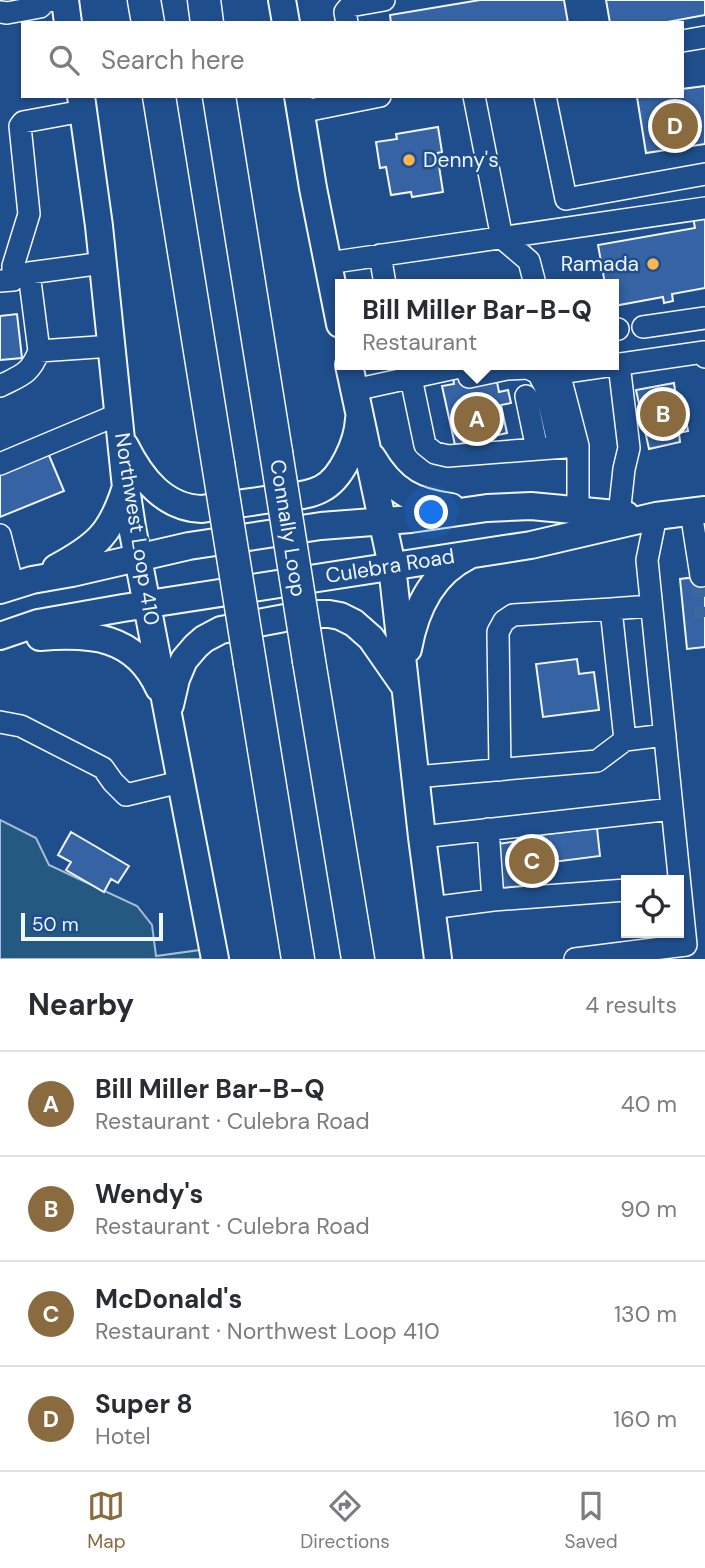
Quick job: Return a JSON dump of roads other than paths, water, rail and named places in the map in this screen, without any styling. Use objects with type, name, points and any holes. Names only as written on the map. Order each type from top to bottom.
[{"type":"highway","points":[[144,0],[148,21]]},
{"type":"highway","points":[[204,0],[207,21]]},
{"type":"highway","points":[[159,98],[298,959]]},
{"type":"highway","name":"Connally Loop","points":[[219,98],[358,959]]},
{"type":"main road","points":[[53,0],[67,21]]},
{"type":"main road","points":[[282,0],[286,21]]},
{"type":"main road","points":[[299,104],[335,296]]},
{"type":"main road","name":"Northwest Loop 410","points":[[83,110],[103,263],[126,488],[215,959]]},
{"type":"main road","points":[[352,377],[392,566],[438,959]]},
{"type":"main road","points":[[120,426],[140,471],[159,493],[180,505],[202,509],[320,490],[333,480],[343,467],[358,428],[359,416]]},
{"type":"main road","points":[[366,442],[380,469],[395,487],[410,497],[434,505],[488,508]]},
{"type":"main road","points":[[15,585],[76,557],[96,543],[110,526],[126,488]]},
{"type":"main road","name":"Culebra Road","points":[[15,585],[189,546],[321,526],[411,519],[488,508],[531,506],[656,516]]},
{"type":"main road","name":"Culebra Road","points":[[0,638],[38,623],[531,545],[656,516],[698,511]]},
{"type":"main road","points":[[406,689],[408,650],[413,625],[421,605],[443,573],[458,561],[476,553]]},
{"type":"main road","points":[[168,715],[179,670],[190,652],[204,639],[221,631],[306,614],[340,616],[354,623],[371,638],[406,689]]},
{"type":"main road","points":[[0,638],[84,635],[118,645],[137,658],[153,676],[168,715]]},
{"type":"lane","points":[[0,5],[5,1],[15,0]]},
{"type":"lane","points":[[0,12],[40,7],[53,0]]},
{"type":"lane","points":[[346,21],[345,12],[349,6],[365,13],[384,0]]},
{"type":"lane","points":[[684,41],[705,37]]},
{"type":"lane","points":[[299,104],[358,98]]},
{"type":"lane","points":[[474,98],[502,238],[529,261],[534,279]]},
{"type":"lane","points":[[545,98],[566,199],[705,174]]},
{"type":"lane","points":[[0,386],[33,366],[39,351],[14,278],[13,266],[29,214],[20,126],[23,122],[83,110]]},
{"type":"lane","points":[[328,263],[705,208]]},
{"type":"lane","points":[[380,256],[384,279]]},
{"type":"lane","points":[[14,278],[103,263]]},
{"type":"lane","points":[[643,327],[705,318]]},
{"type":"lane","points":[[39,351],[112,345]]},
{"type":"lane","points":[[618,515],[629,448],[619,364],[705,353]]},
{"type":"lane","points":[[352,377],[407,378],[498,370]]},
{"type":"lane","points":[[532,370],[538,373],[545,386],[568,447]]},
{"type":"lane","points":[[558,370],[578,511]]},
{"type":"lane","points":[[407,378],[425,445],[435,453],[448,456],[568,447]]},
{"type":"lane","points":[[526,396],[537,449]]},
{"type":"lane","points":[[0,464],[120,426]]},
{"type":"lane","points":[[698,511],[701,576]]},
{"type":"lane","points":[[656,516],[647,560],[678,875]]},
{"type":"lane","points":[[0,535],[15,585]]},
{"type":"lane","points":[[500,770],[498,632],[504,621],[513,615],[651,606]]},
{"type":"lane","points":[[611,609],[625,740]]},
{"type":"lane","points":[[0,722],[21,726],[103,768],[126,796],[180,782]]},
{"type":"lane","points":[[415,777],[597,761],[625,740],[665,735]]},
{"type":"lane","points":[[422,837],[672,809]]},
{"type":"lane","points":[[488,829],[493,900]]},
{"type":"lane","points":[[431,908],[493,900],[621,890]]},
{"type":"lane","points":[[575,959],[696,943],[684,903]]},
{"type":"tunnel","points":[[701,576],[705,617]]},
{"type":"place","name":"Super 8","points":[[675,126]]},
{"type":"place","name":"Denny's","points":[[409,160]]},
{"type":"place","name":"Ramada","points":[[653,264]]},
{"type":"place","name":"Wendy's","points":[[663,414]]},
{"type":"place","name":"Bill Miller Bar-B-Q","points":[[477,419]]},
{"type":"place","name":"McDonald's","points":[[532,861]]}]
